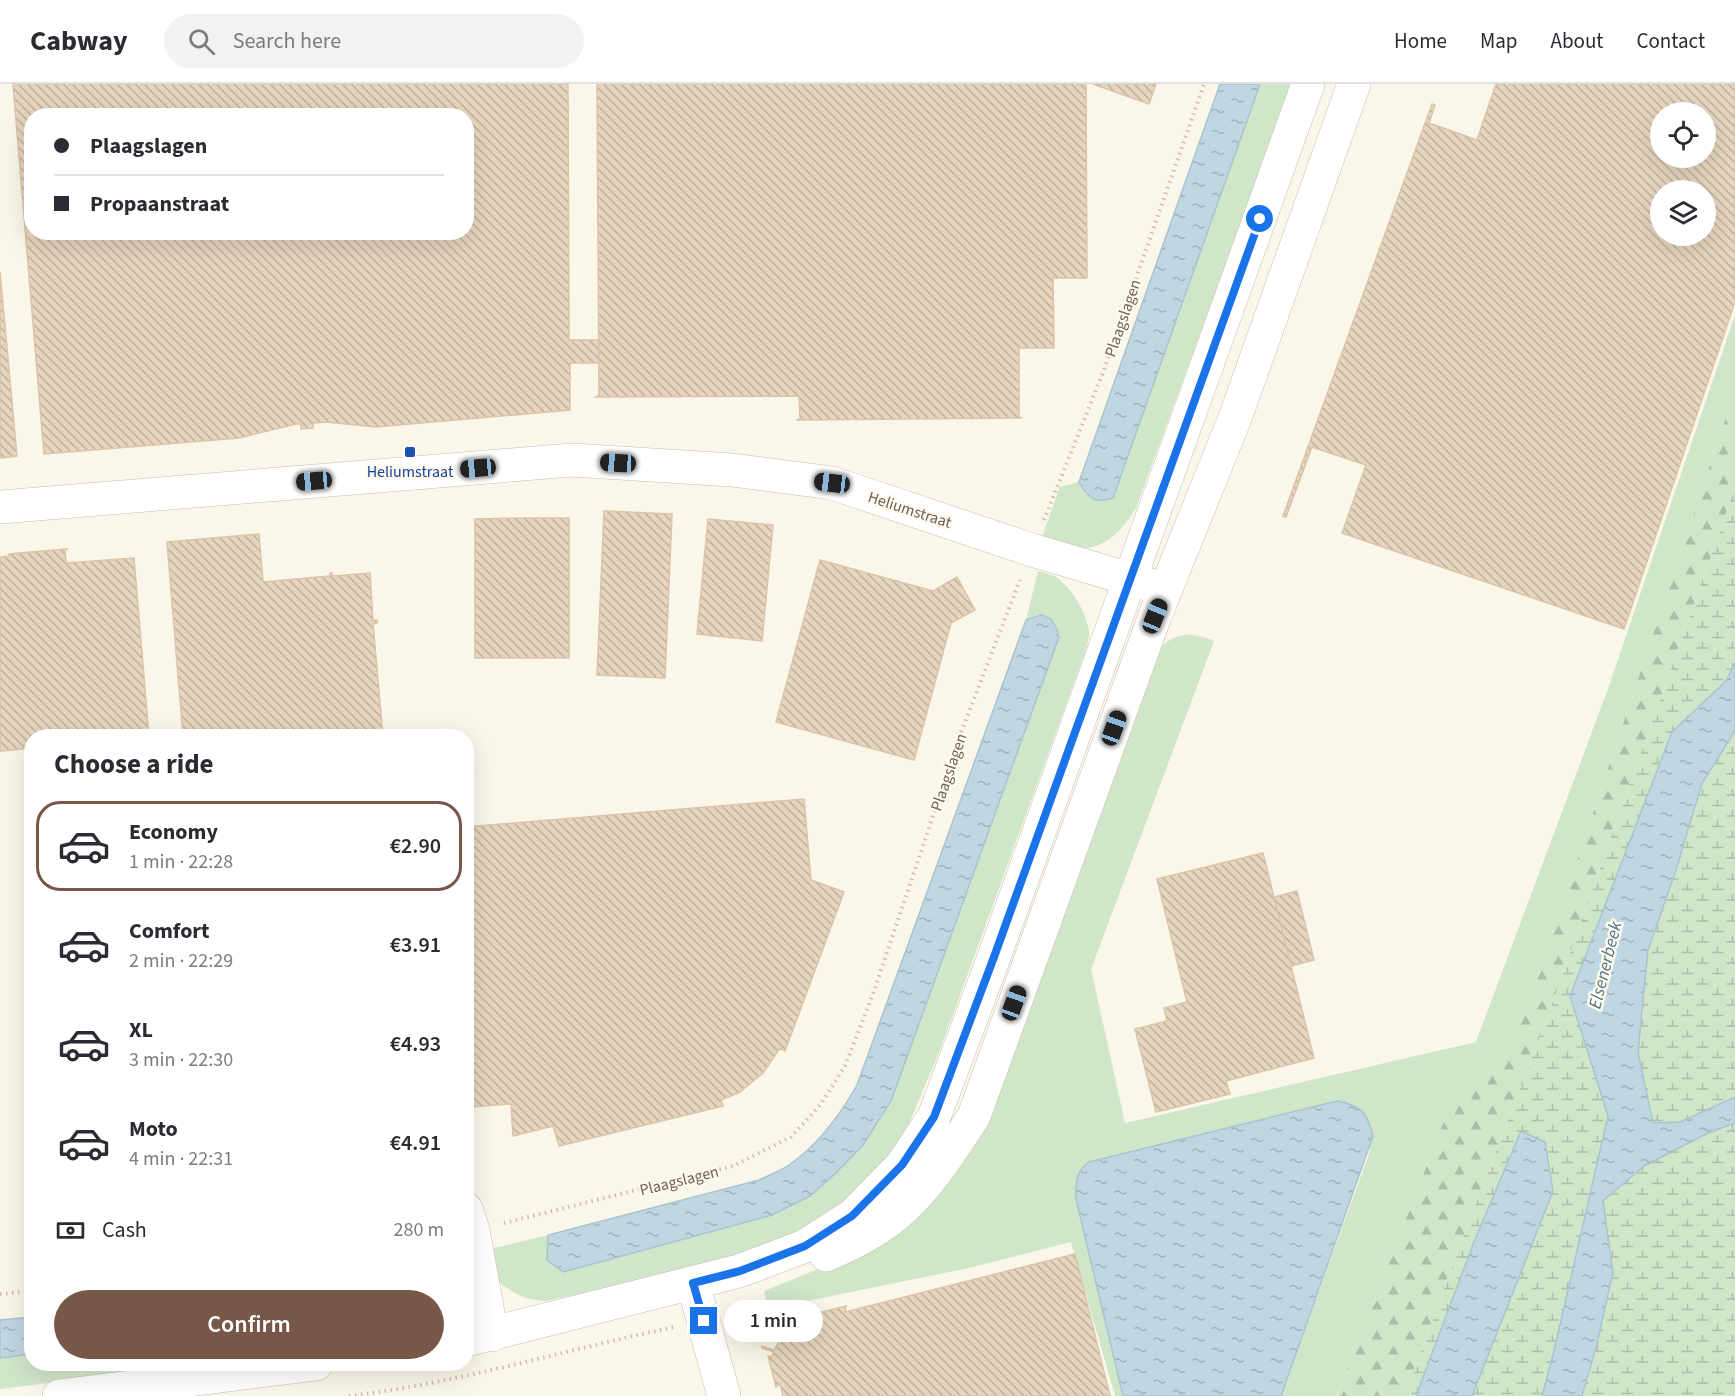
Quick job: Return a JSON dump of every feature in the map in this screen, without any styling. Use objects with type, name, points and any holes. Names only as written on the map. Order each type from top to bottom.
[{"type":"street","points":[[474,1272],[479,1337],[740,1271],[805,1246],[852,1216],[902,1165],[934,1117],[994,957],[1308,84]]},
{"type":"street","points":[[740,1271],[801,1263],[829,1254],[863,1236],[895,1215],[948,1156],[974,1116],[1165,591],[1235,418],[1354,84]]},
{"type":"street","name":"Heliumstraat","points":[[0,507],[572,460],[732,470],[832,483],[1032,550],[1129,578],[1165,591]]},
{"type":"street","points":[[693,1283],[724,1396]]},
{"type":"street","points":[[59,1396],[119,1392],[267,1371]]},
{"type":"path","name":"Plaagslagen","points":[[474,1219],[733,1166],[791,1137],[821,1104],[845,1066],[873,994],[962,730],[1104,370],[1204,84]]},
{"type":"path","points":[[0,1294],[24,1292]]},
{"type":"path","points":[[349,1396],[396,1391],[500,1370],[704,1321]]},
{"type":"green space","points":[[1260,84],[1292,84],[1136,508],[1120,530],[1097,546],[1079,548],[1042,537],[1060,487],[1079,482],[1086,494],[1113,498]]},
{"type":"green space","points":[[1735,315],[1735,390],[1526,1013],[1506,1058],[1455,1093],[1337,1396],[1281,1396],[1370,1151],[1361,1109],[1350,1103],[1337,1101],[1089,1162],[1076,1199],[1123,1396],[1115,1396],[1071,1242],[969,1268],[768,1309],[764,1291],[821,1268],[945,1180],[1157,651],[1177,637],[1190,635],[1214,641],[1091,969],[1125,1123],[1476,1042],[1609,686]]},
{"type":"green space","points":[[1735,390],[1735,488],[1551,1007],[1405,1396],[1337,1396],[1455,1093],[1506,1058],[1526,1013]]},
{"type":"green space","points":[[1735,488],[1735,663],[1726,681],[1672,732],[1570,996],[1608,1116],[1542,1396],[1472,1396],[1521,1131],[1474,1242],[1416,1396],[1405,1396],[1551,1007]]},
{"type":"green space","points":[[1038,571],[1056,577],[1077,601],[1085,616],[1089,631],[1086,650],[940,1050],[905,1133],[883,1164],[856,1192],[817,1221],[778,1242],[675,1274],[546,1301],[519,1295],[496,1280],[490,1249],[548,1235],[547,1260],[810,1196],[845,1163],[864,1141],[891,1101],[1059,637],[1055,622],[1041,615],[1026,620]]},
{"type":"green space","points":[[1735,731],[1735,1097],[1680,1122],[1653,1123],[1638,1052],[1648,950],[1675,873],[1702,783]]},
{"type":"green space","points":[[1735,1123],[1735,1396],[1582,1396],[1597,1344],[1613,1272],[1603,1201],[1644,1166],[1708,1133]]},
{"type":"green space","points":[[24,1355],[24,1371],[147,1371],[0,1389],[0,1358]]},
{"type":"water","points":[[1220,84],[1260,84],[1113,498],[1096,500],[1085,492],[1079,482]]},
{"type":"water","points":[[1041,615],[1053,622],[1059,637],[891,1101],[863,1145],[810,1196],[772,1215],[563,1272],[547,1260],[548,1235],[759,1180],[786,1167],[800,1157],[836,1118],[857,1085],[1026,620]]},
{"type":"water","name":"Elsenerbeek","points":[[1735,663],[1735,731],[1702,783],[1675,873],[1648,950],[1638,1052],[1653,1123],[1680,1122],[1735,1097],[1735,1123],[1708,1133],[1644,1166],[1603,1201],[1613,1272],[1597,1344],[1582,1396],[1542,1396],[1608,1116],[1570,996],[1672,732],[1726,681]]},
{"type":"water","points":[[1337,1101],[1352,1105],[1362,1111],[1373,1136],[1281,1396],[1123,1396],[1076,1199],[1076,1183],[1081,1170],[1089,1162]]},
{"type":"water","points":[[1521,1131],[1545,1142],[1553,1191],[1472,1396],[1416,1396],[1474,1242]]},
{"type":"water","points":[[24,1318],[24,1355],[0,1358],[0,1320]]},
{"type":"building","points":[[568,84],[569,340],[599,340],[599,363],[570,363],[570,410],[376,427],[326,422],[313,423],[313,428],[301,429],[301,424],[296,424],[239,438],[44,454],[26,240],[474,240],[474,108],[24,108],[24,216],[13,85]]},
{"type":"building","points":[[597,84],[1086,84],[1087,278],[1053,278],[1054,348],[1019,348],[1019,417],[1022,418],[796,420],[800,419],[799,396],[596,397],[599,395]]},
{"type":"building","points":[[1093,84],[1156,84],[1149,104]]},
{"type":"building","points":[[1496,84],[1735,84],[1735,302],[1624,629],[1342,533],[1366,465],[1312,447],[1286,517],[1283,516],[1432,104],[1435,105],[1429,123],[1477,140]]},
{"type":"building","points":[[0,272],[17,456],[0,458]]},
{"type":"building","points":[[604,511],[672,514],[665,678],[597,675]]},
{"type":"building","points":[[569,518],[569,658],[475,658],[475,519]]},
{"type":"building","points":[[708,519],[773,525],[762,641],[697,634]]},
{"type":"building","points":[[259,534],[263,582],[330,576],[330,573],[333,576],[370,573],[373,621],[377,620],[377,623],[373,624],[382,729],[182,729],[167,542]]},
{"type":"building","points":[[67,549],[65,551],[66,563],[134,558],[148,729],[24,729],[24,749],[0,751],[0,557],[9,556],[9,554]]},
{"type":"building","points":[[820,560],[933,591],[957,577],[975,610],[951,623],[914,760],[776,722]]},
{"type":"building","points":[[804,799],[811,880],[844,892],[785,1051],[780,1048],[763,1073],[740,1092],[721,1100],[723,1106],[559,1146],[553,1126],[513,1136],[511,1104],[474,1107],[474,826]]},
{"type":"building","points":[[1263,853],[1314,1058],[1226,1081],[1230,1094],[1156,1112],[1135,1029],[1167,1021],[1164,1008],[1187,1002],[1157,879]]},
{"type":"building","points":[[1297,891],[1314,960],[1291,966],[1274,897]]},
{"type":"building","points":[[1075,1254],[1110,1396],[783,1396],[780,1384],[776,1387],[768,1356],[772,1356],[774,1352],[762,1346],[774,1350],[787,1329],[778,1320],[780,1319],[788,1327],[792,1324],[790,1320],[846,1306],[845,1312]]},
{"type":"place","name":"Heliumstraat","points":[[410,452]]},
{"type":"route","points":[[704,1321],[693,1283],[740,1271],[805,1246],[852,1216],[902,1165],[934,1117],[994,957],[1260,219]]}]
